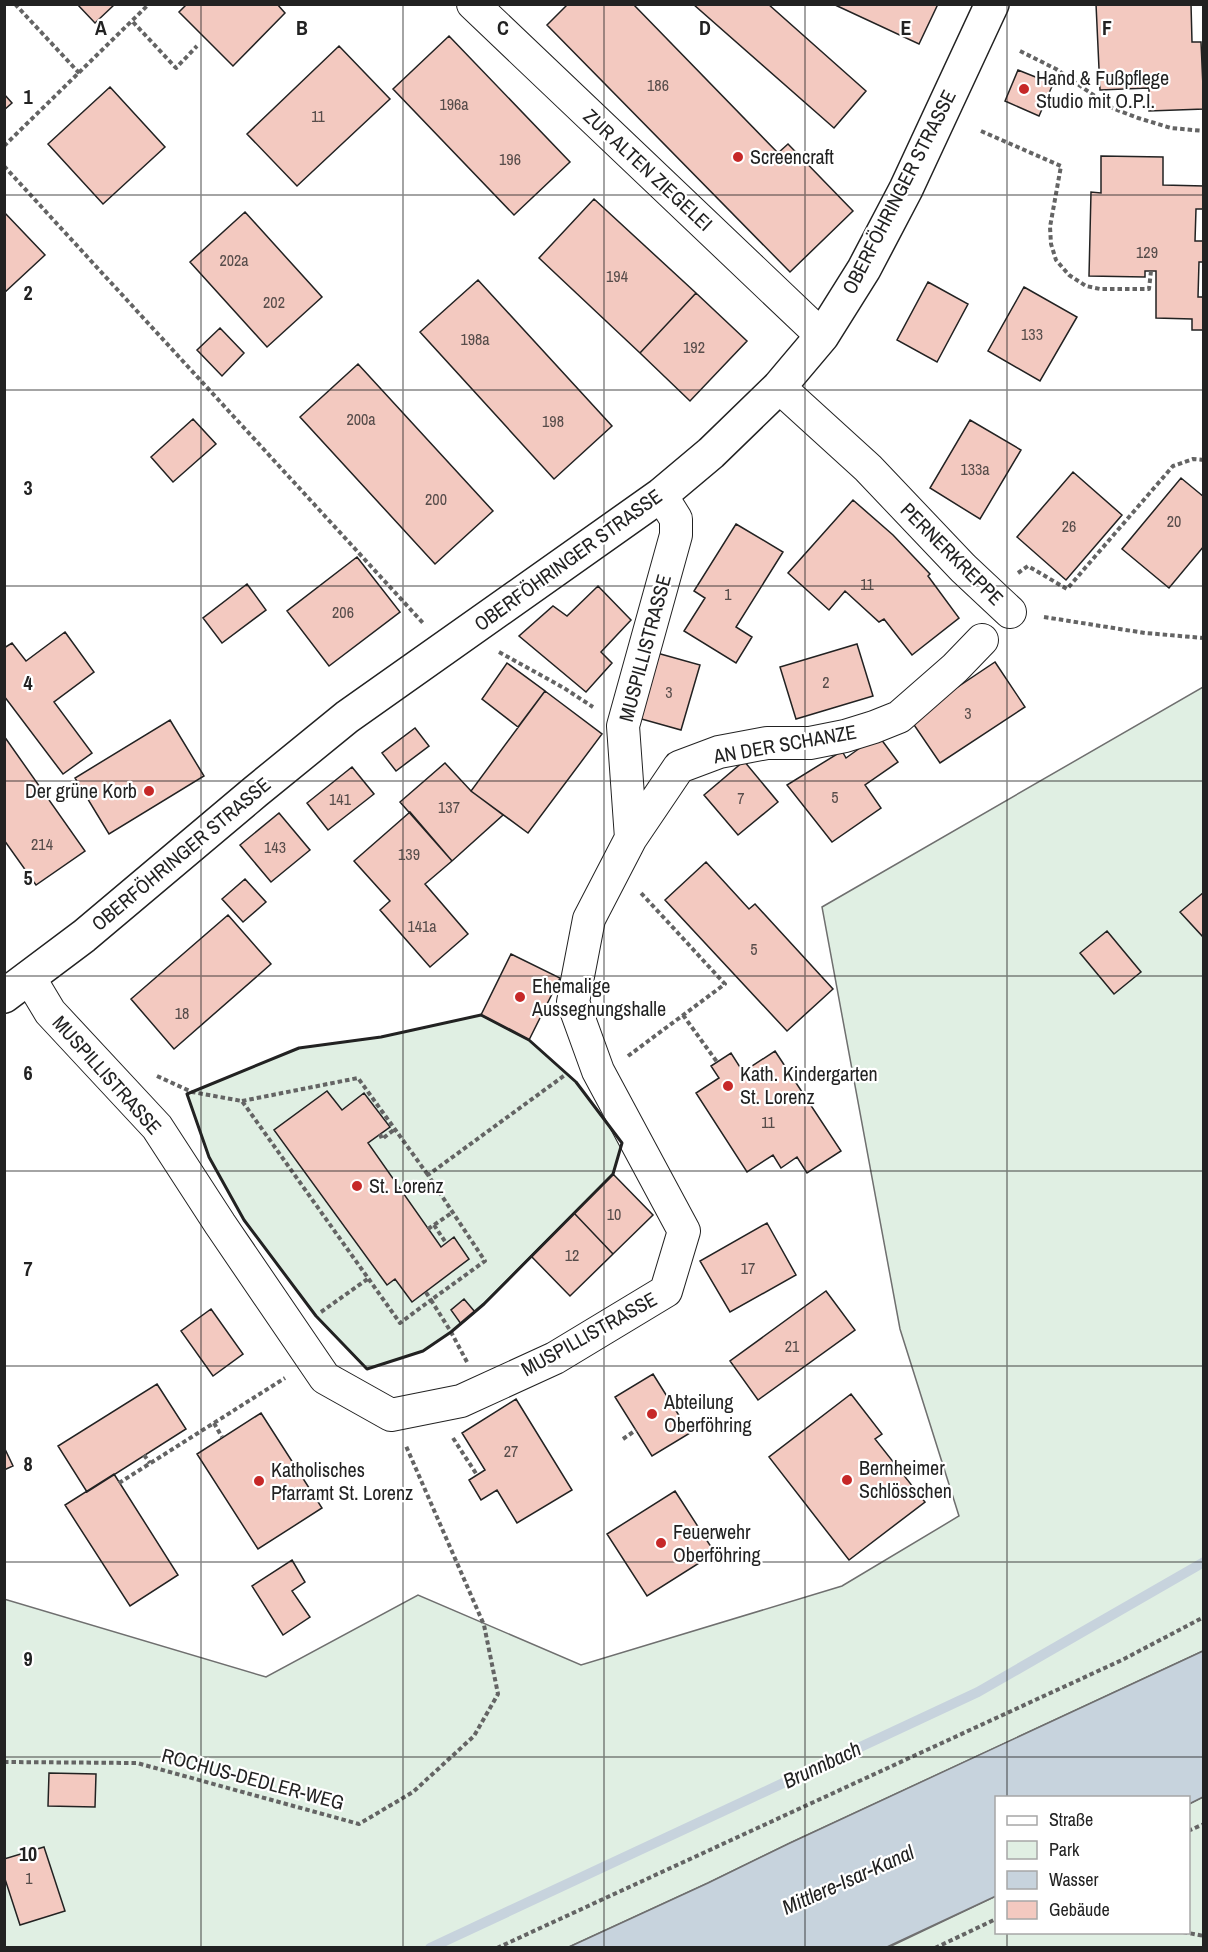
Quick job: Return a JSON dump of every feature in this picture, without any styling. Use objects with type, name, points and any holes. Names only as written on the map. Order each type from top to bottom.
[{"type":"main road","name":"OBERFÖHRINGER STRASSE","points":[[17,986],[84,936],[347,717],[661,495],[711,453],[779,387],[822,336],[864,269],[906,189],[992,4]]},
{"type":"street","name":"ZUR ALTEN ZIEGELEI","points":[[473,4],[822,336]]},
{"type":"street","name":"PERNERKREPPE","points":[[779,387],[868,468],[963,568],[1001,602]]},
{"type":"street","name":"MUSPILLISTRASSE","points":[[17,986],[50,1012],[157,1127],[325,1378],[391,1415],[461,1401],[555,1358],[666,1291],[684,1231],[602,1077],[573,1002],[589,919],[631,838],[623,726],[676,535],[676,519],[661,495]]},
{"type":"street","name":"AN DER SCHANZE","points":[[631,838],[679,767],[718,752],[767,743],[810,743],[845,736],[899,717],[955,668],[982,640]]},
{"type":"path","points":[[15,4],[80,74]]},
{"type":"path","points":[[4,146],[149,4]]},
{"type":"path","points":[[133,22],[176,68],[197,46]]},
{"type":"path","points":[[1020,51],[1056,69],[1112,108],[1172,128],[1203,131]]},
{"type":"path","points":[[981,131],[1061,166],[1050,227],[1050,244],[1056,260],[1069,275],[1086,286],[1100,289],[1149,289],[1151,271]]},
{"type":"path","points":[[4,166],[456,640],[564,688],[623,726]]},
{"type":"path","points":[[1001,602],[1028,566],[1067,589],[1173,466],[1193,459],[1203,460]]},
{"type":"path","name":"PERNERKREPPE","points":[[1001,602],[1145,633],[1203,638]]},
{"type":"path","points":[[602,1077],[725,984],[640,891],[613,873]]},
{"type":"path","points":[[683,1016],[717,1062]]},
{"type":"path","points":[[428,1175],[566,1075]]},
{"type":"path","points":[[192,1092],[242,1101],[358,1078],[428,1175],[485,1261],[400,1323],[242,1101]]},
{"type":"path","points":[[380,1134],[382,1139],[395,1129]]},
{"type":"path","points":[[428,1229],[453,1212]]},
{"type":"path","points":[[434,1225],[446,1243]]},
{"type":"path","points":[[316,1316],[369,1278]]},
{"type":"path","points":[[425,1291],[451,1332]]},
{"type":"path","points":[[119,1483],[313,1360]]},
{"type":"path","points":[[431,1407],[477,1475]]},
{"type":"path","name":"ROCHUS-DEDLER-WEG","points":[[4,1762],[137,1763],[359,1824],[413,1792],[474,1736],[498,1694],[484,1625],[416,1467],[391,1415]]},
{"type":"path","points":[[214,1423],[222,1437]]},
{"type":"path","points":[[623,1439],[636,1430]]},
{"type":"path","points":[[144,1455],[150,1463]]},
{"type":"path","points":[[497,1947],[1122,1659],[1203,1617]]},
{"type":"path","points":[[935,1947],[995,1919]]},
{"type":"green space","points":[[1203,687],[1203,1651],[569,1947],[5,1948],[4,1599],[266,1677],[418,1595],[581,1665],[842,1586],[959,1516],[900,1329],[822,907]]},
{"type":"green space","points":[[481,1015],[529,1040],[576,1082],[622,1143],[613,1174],[475,1312],[451,1332],[423,1351],[367,1369],[316,1316],[244,1220],[209,1157],[187,1094],[299,1048],[381,1037]]},
{"type":"green space","points":[[1203,1797],[1203,1947],[887,1948],[995,1896],[995,1934],[1190,1934],[1190,1804]]},
{"type":"water","name":"Mittlere-Isar-Kanal","points":[[1203,1651],[1203,1797],[1190,1804],[1190,1796],[995,1796],[995,1896],[887,1947],[569,1947]]},
{"type":"building","points":[[77,4],[115,4],[95,23]]},
{"type":"building","points":[[187,4],[277,4],[285,13],[233,66],[179,12]]},
{"type":"building","points":[[568,4],[633,4],[778,153],[788,144],[853,211],[790,272],[547,25]]},
{"type":"building","points":[[693,4],[768,4],[866,91],[834,128]]},
{"type":"building","points":[[833,4],[938,4],[919,44]]},
{"type":"building","points":[[1096,4],[1191,4],[1192,42],[1201,42],[1204,109],[1149,111],[1149,88],[1100,90]]},
{"type":"building","points":[[449,36],[570,162],[514,215],[393,89]]},
{"type":"building","points":[[339,46],[390,99],[297,186],[247,134]]},
{"type":"building","points":[[1018,70],[1053,84],[1039,116],[1005,101]]},
{"type":"building","points":[[110,87],[165,147],[103,204],[48,144]]},
{"type":"building","points":[[4,94],[12,103],[4,110]]},
{"type":"building","points":[[1101,156],[1163,157],[1163,185],[1204,186],[1204,209],[1196,209],[1195,241],[1204,241],[1204,262],[1199,262],[1198,297],[1204,297],[1204,330],[1192,330],[1192,319],[1156,318],[1156,271],[1145,271],[1145,277],[1089,276],[1091,192],[1101,193]]},
{"type":"building","points":[[594,199],[696,293],[640,353],[539,258]]},
{"type":"building","points":[[4,212],[45,255],[4,293]]},
{"type":"building","points":[[245,212],[322,297],[267,347],[190,262]]},
{"type":"building","points":[[478,280],[612,426],[554,479],[420,332]]},
{"type":"building","points":[[928,282],[968,304],[937,362],[897,340]]},
{"type":"building","points":[[1024,287],[1077,317],[1040,381],[988,351]]},
{"type":"building","points":[[696,293],[747,341],[690,401],[640,353]]},
{"type":"building","points":[[220,328],[244,353],[222,376],[197,350]]},
{"type":"building","points":[[358,364],[493,511],[435,564],[300,417]]},
{"type":"building","points":[[193,419],[216,444],[173,482],[151,457]]},
{"type":"building","points":[[970,420],[1021,450],[980,519],[930,488]]},
{"type":"building","points":[[1073,472],[1122,515],[1066,580],[1017,537]]},
{"type":"building","points":[[1181,478],[1204,497],[1204,546],[1169,588],[1122,549]]},
{"type":"building","points":[[853,500],[893,535],[930,574],[928,576],[959,618],[912,655],[884,619],[879,622],[845,591],[829,610],[788,573]]},
{"type":"building","points":[[736,524],[783,552],[736,627],[752,637],[736,663],[684,631],[705,598],[694,591]]},
{"type":"building","points":[[357,557],[400,612],[329,666],[287,611]]},
{"type":"building","points":[[247,584],[266,610],[222,643],[203,618]]},
{"type":"building","points":[[598,586],[631,620],[601,652],[612,663],[586,692],[519,636],[553,606],[567,616]]},
{"type":"building","points":[[65,632],[94,672],[54,702],[92,753],[63,774],[4,696],[4,648],[12,643],[26,661]]},
{"type":"building","points":[[857,644],[873,696],[796,719],[780,667]]},
{"type":"building","points":[[657,653],[700,665],[681,730],[638,718]]},
{"type":"building","points":[[995,662],[1025,707],[940,763],[910,719]]},
{"type":"building","points":[[507,663],[545,691],[518,727],[482,699]]},
{"type":"building","points":[[545,691],[602,734],[528,833],[471,791]]},
{"type":"building","points":[[170,720],[204,776],[109,834],[75,778]]},
{"type":"building","points":[[415,728],[429,746],[396,771],[382,753]]},
{"type":"building","points":[[878,735],[898,762],[865,785],[881,808],[832,842],[787,785],[842,751],[846,758]]},
{"type":"building","points":[[4,736],[85,851],[36,885],[4,840]]},
{"type":"building","points":[[744,761],[778,802],[738,835],[704,795]]},
{"type":"building","points":[[445,763],[471,791],[503,815],[452,861],[400,802]]},
{"type":"building","points":[[352,767],[374,794],[328,830],[307,803]]},
{"type":"building","points":[[410,812],[452,861],[425,884],[468,934],[430,967],[380,910],[390,901],[354,861]]},
{"type":"building","points":[[279,813],[310,850],[271,882],[240,845]]},
{"type":"building","points":[[706,862],[749,909],[755,904],[833,989],[787,1031],[665,900]]},
{"type":"building","points":[[245,879],[266,902],[243,922],[222,899]]},
{"type":"building","points":[[1204,892],[1204,938],[1180,912]]},
{"type":"building","points":[[228,915],[271,964],[174,1049],[131,999]]},
{"type":"building","points":[[1107,931],[1141,972],[1114,994],[1080,953]]},
{"type":"building","name":"Ehemalige Aussegnungshalle","points":[[511,954],[560,978],[529,1040],[481,1015]]},
{"type":"building","points":[[775,1051],[841,1151],[807,1173],[797,1157],[781,1168],[773,1155],[747,1172],[696,1093],[719,1078],[711,1066],[731,1053],[743,1072]]},
{"type":"building","name":"St. Lorenz","points":[[327,1091],[342,1110],[364,1093],[390,1127],[368,1143],[441,1247],[454,1237],[469,1259],[412,1302],[395,1279],[387,1285],[274,1130]]},
{"type":"building","points":[[613,1174],[653,1215],[613,1254],[574,1213]]},
{"type":"building","points":[[574,1213],[613,1254],[570,1296],[531,1256]]},
{"type":"building","points":[[767,1223],[796,1275],[730,1312],[700,1261]]},
{"type":"building","points":[[826,1291],[855,1330],[758,1400],[730,1361]]},
{"type":"building","points":[[464,1299],[475,1312],[461,1324],[451,1310]]},
{"type":"building","points":[[211,1309],[243,1354],[213,1376],[181,1331]]},
{"type":"building","name":"Abteilung Oberföhring","points":[[653,1374],[690,1433],[652,1456],[615,1397]]},
{"type":"building","points":[[157,1384],[186,1429],[87,1492],[58,1446]]},
{"type":"building","name":"Bernheimer Schlösschen","points":[[851,1394],[882,1434],[875,1439],[925,1502],[849,1560],[769,1457]]},
{"type":"building","points":[[516,1399],[572,1490],[517,1523],[497,1490],[481,1500],[469,1480],[485,1470],[462,1433]]},
{"type":"building","name":"Katholisches Pfarramt St. Lorenz","points":[[261,1413],[322,1508],[258,1549],[197,1454]]},
{"type":"building","points":[[4,1447],[13,1466],[4,1470]]},
{"type":"building","points":[[114,1474],[178,1575],[130,1606],[65,1505]]},
{"type":"building","name":"Feuerwehr Oberföhring","points":[[675,1491],[715,1553],[647,1596],[607,1534]]},
{"type":"building","points":[[292,1560],[305,1582],[292,1591],[310,1617],[283,1635],[252,1586]]},
{"type":"building","points":[[49,1773],[96,1774],[95,1807],[48,1806]]},
{"type":"building","points":[[44,1847],[65,1911],[20,1925],[4,1876],[4,1859]]},
{"type":"waterway","name":"Brunnbach","points":[[430,1948],[978,1692],[1204,1562]]},
{"type":"wall","points":[[481,1015],[529,1040],[576,1082],[622,1143],[613,1174],[484,1304],[451,1332],[423,1351],[367,1369],[316,1316],[244,1220],[209,1157],[187,1094],[299,1048],[381,1037],[481,1015]]},
{"type":"place","name":"Hand & Fußpflege Studio mit O.P.I.","points":[[1024,89]]},
{"type":"place","name":"Screencraft","points":[[738,157]]},
{"type":"place","name":"Der grüne Korb","points":[[149,791]]},
{"type":"place","name":"Ehemalige Aussegnungshalle","points":[[520,997]]},
{"type":"place","name":"Kath. Kindergarten St. Lorenz","points":[[728,1086]]},
{"type":"place","name":"St. Lorenz","points":[[357,1186]]},
{"type":"place","name":"Abteilung Oberföhring","points":[[652,1414]]},
{"type":"place","name":"Bernheimer Schlösschen","points":[[847,1480]]},
{"type":"place","name":"Katholisches Pfarramt St. Lorenz","points":[[259,1481]]},
{"type":"place","name":"Feuerwehr Oberföhring","points":[[661,1543]]}]
